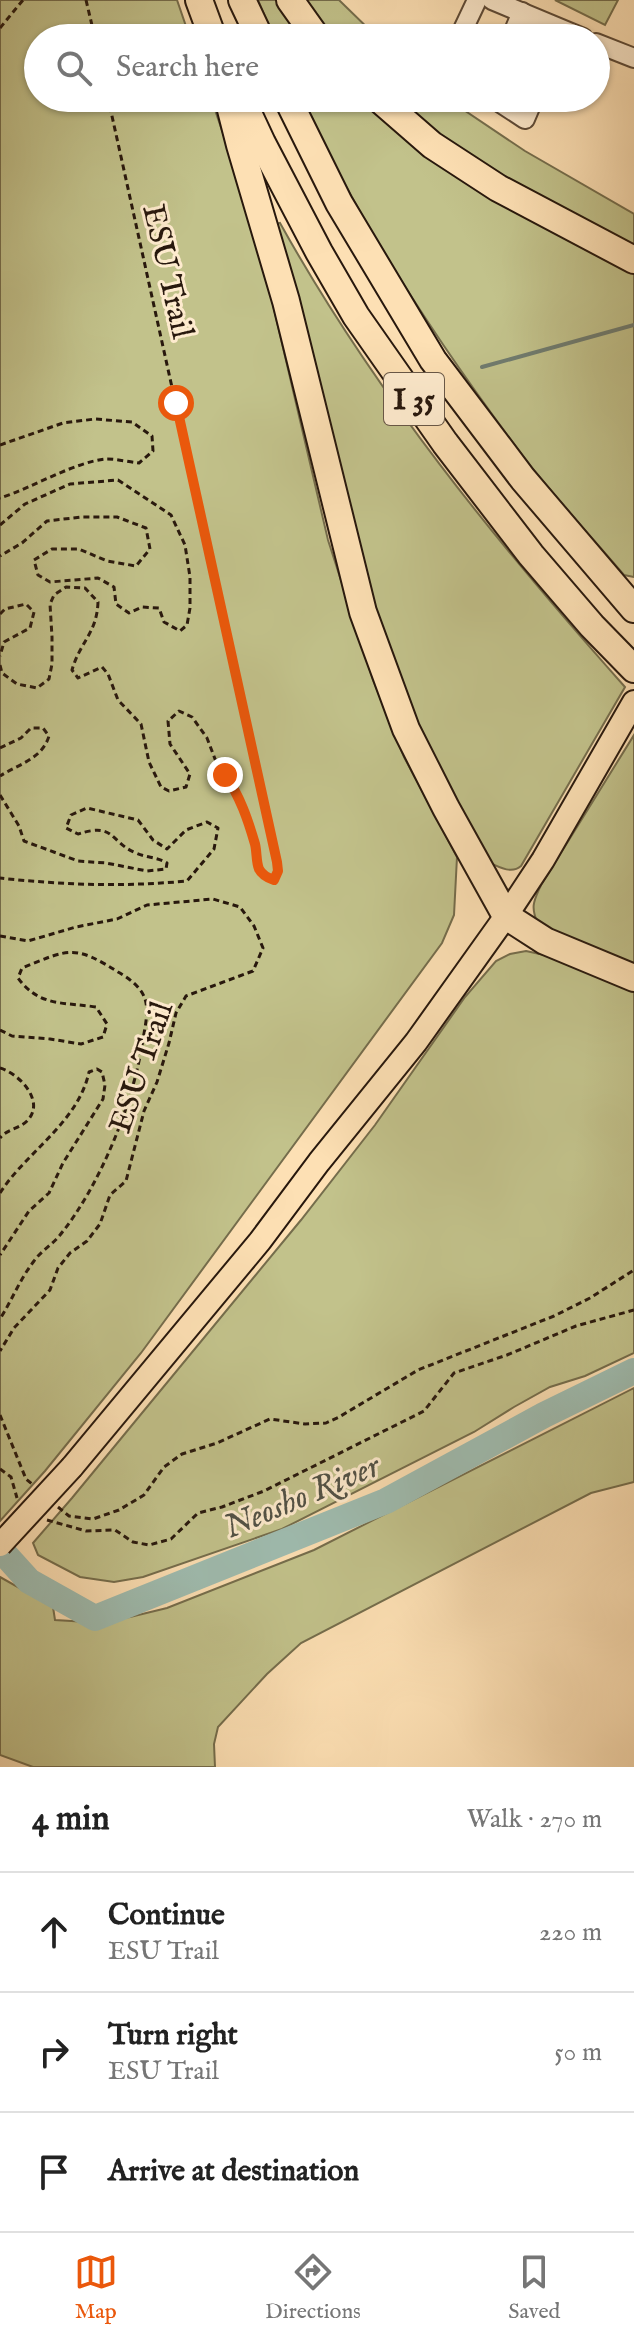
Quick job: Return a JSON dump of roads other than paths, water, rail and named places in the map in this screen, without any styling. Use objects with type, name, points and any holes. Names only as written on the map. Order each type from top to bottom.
[{"type":"highway","points":[[199,0],[208,24]]},
{"type":"highway","points":[[242,0],[253,24]]},
{"type":"highway","points":[[290,0],[307,24]]},
{"type":"highway","points":[[232,112],[286,301],[363,612],[406,729],[506,916],[545,941],[634,978]]},
{"type":"highway","name":"I 35","points":[[248,112],[305,225],[356,316],[445,443],[531,555],[634,669]]},
{"type":"highway","name":"I 35","points":[[294,112],[339,203],[433,360],[523,479],[634,609]]},
{"type":"highway","points":[[394,112],[432,145],[498,188],[634,260]]},
{"type":"main road","points":[[0,1545],[72,1467],[260,1241],[416,1042],[543,860],[634,702]]},
{"type":"street","points":[[466,24],[477,0]]},
{"type":"street","points":[[492,0],[543,24]]},
{"type":"street","points":[[517,24],[522,12]]},
{"type":"street","points":[[610,49],[634,58]]},
{"type":"street","points":[[514,112],[525,119],[528,112]]},
{"type":"waterway","points":[[482,367],[634,325]]},
{"type":"waterway","name":"Neosho River","points":[[0,1549],[29,1581],[95,1618],[386,1501],[544,1415],[634,1371]]}]
